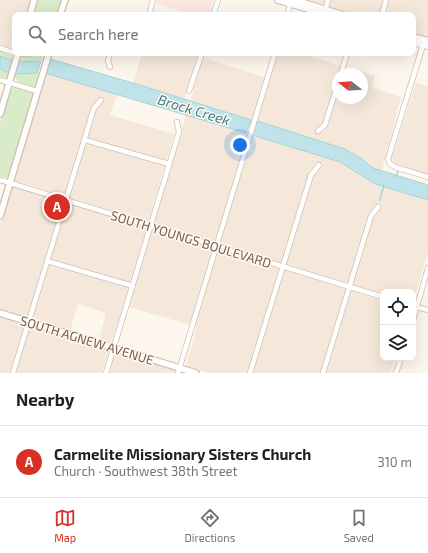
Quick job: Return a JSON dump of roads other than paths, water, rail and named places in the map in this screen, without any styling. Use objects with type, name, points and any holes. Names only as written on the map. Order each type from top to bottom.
[{"type":"main road","points":[[278,0],[292,1],[323,12]]},
{"type":"main road","points":[[416,38],[427,44]]},
{"type":"main road","points":[[416,42],[427,44]]},
{"type":"street","points":[[31,12],[34,0]]},
{"type":"street","points":[[61,12],[65,0]]},
{"type":"street","points":[[150,12],[153,0]]},
{"type":"street","points":[[214,12],[218,0]]},
{"type":"street","points":[[326,12],[328,0]]},
{"type":"street","points":[[383,12],[386,0]]},
{"type":"street","points":[[288,12],[292,1]]},
{"type":"street","points":[[427,44],[390,148],[388,159],[390,164],[395,167],[428,177]]},
{"type":"street","points":[[0,48],[12,52]]},
{"type":"street","points":[[0,114],[17,56]]},
{"type":"street","points":[[0,216],[48,56]]},
{"type":"street","points":[[109,56],[108,61],[110,66]]},
{"type":"street","points":[[189,91],[201,56]]},
{"type":"street","points":[[179,370],[274,56]]},
{"type":"street","points":[[343,68],[346,56]]},
{"type":"street","points":[[0,80],[38,91]]},
{"type":"street","points":[[13,373],[94,108],[101,100]]},
{"type":"street","points":[[318,131],[325,125],[332,102]]},
{"type":"street","points":[[106,373],[179,132],[177,122]]},
{"type":"street","points":[[85,140],[169,164]]},
{"type":"street","points":[[250,373],[311,175],[319,166]]},
{"type":"street","name":"SOUTH YOUNGS BOULEVARD","points":[[0,180],[380,296]]},
{"type":"street","points":[[323,373],[371,216],[378,207]]},
{"type":"street","points":[[47,261],[133,286]]},
{"type":"street","points":[[416,303],[428,268]]},
{"type":"street","points":[[416,306],[428,310]]},
{"type":"street","name":"SOUTH AGNEW AVENUE","points":[[0,313],[179,370],[196,373]]},
{"type":"street","points":[[396,373],[400,361]]},
{"type":"water","points":[[0,56],[13,61],[10,73],[0,69]]},
{"type":"water","name":"Brock Creek","points":[[50,59],[251,120],[246,133],[45,73]]},
{"type":"water","points":[[41,61],[37,73],[15,74],[19,62]]},
{"type":"water","name":"Brock Creek","points":[[257,121],[345,149],[362,159],[373,168],[428,185],[428,200],[375,184],[340,162],[252,135]]},
{"type":"waterway","points":[[396,177],[398,171]]},
{"type":"waterway","points":[[380,200],[384,185]]},
{"type":"place","name":"Carmelite Missionary Sisters Church","points":[[57,207]]}]
